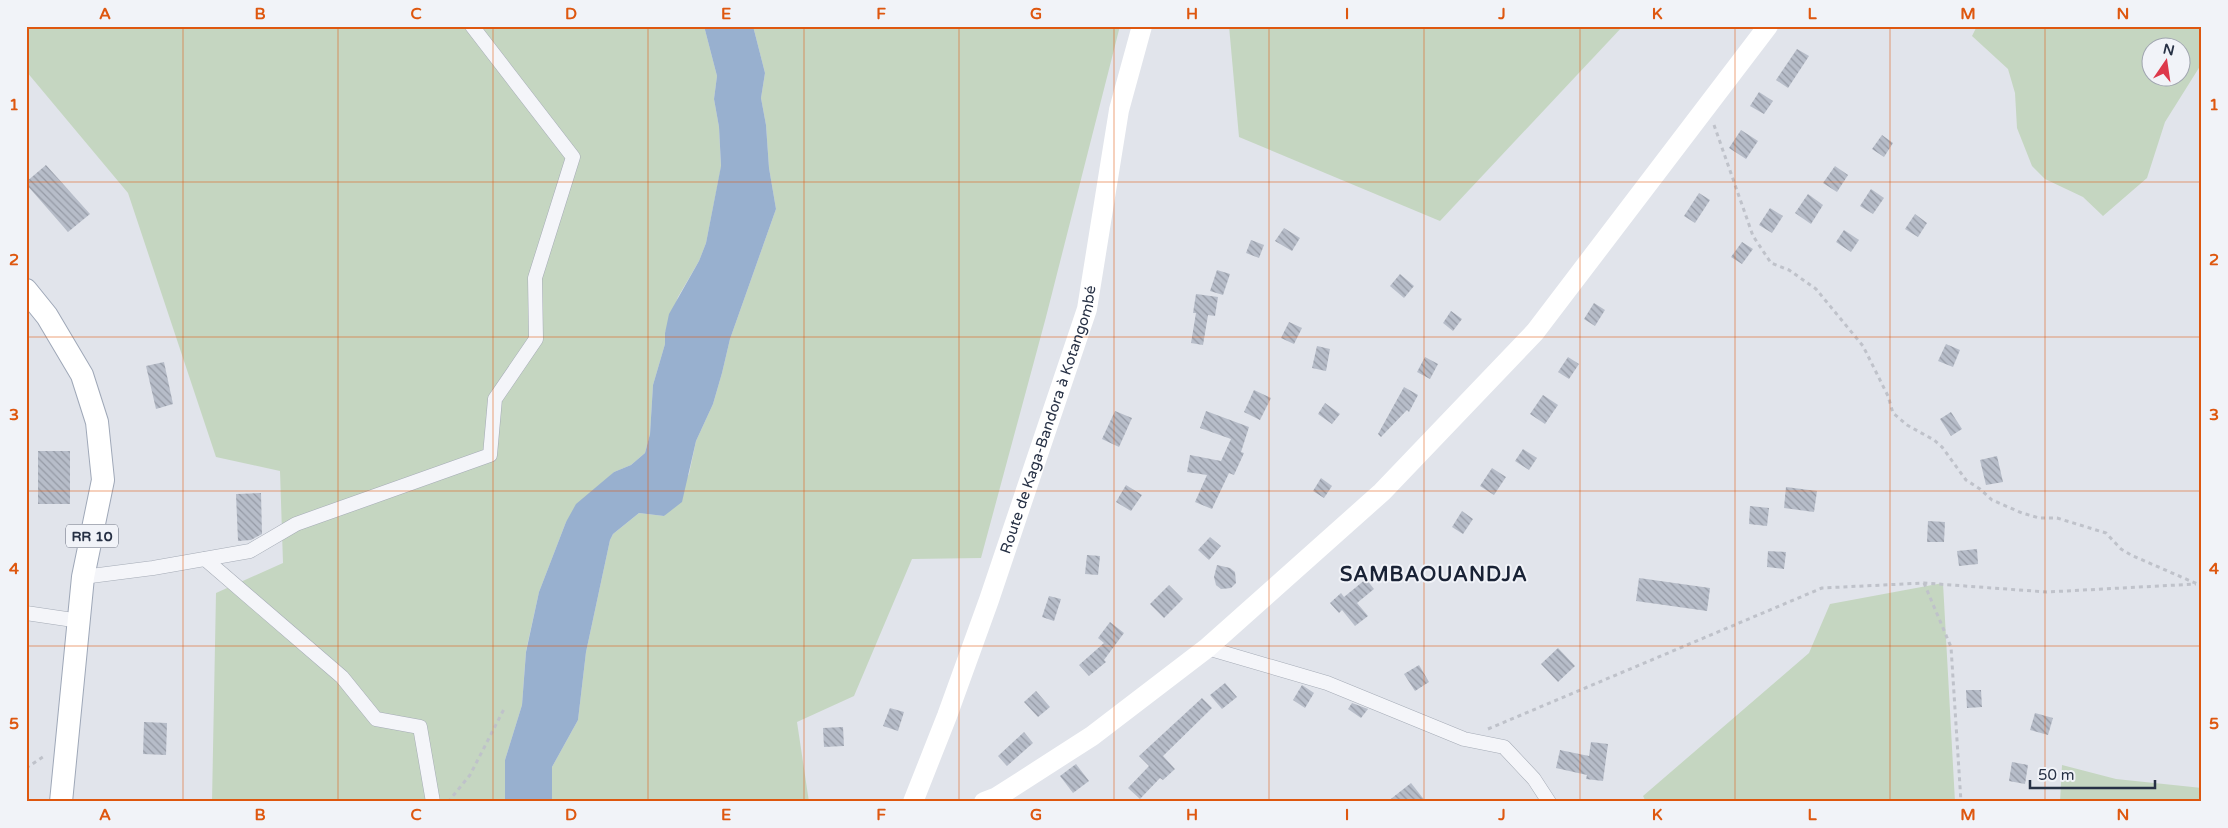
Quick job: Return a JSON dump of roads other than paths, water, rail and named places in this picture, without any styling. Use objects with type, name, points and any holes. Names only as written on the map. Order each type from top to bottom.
[{"type":"main road","name":"Route de Kaga-Bandora à Kotangombé","points":[[913,802],[947,716],[989,600],[1087,308],[1119,110],[1142,26]]},
{"type":"main road","points":[[984,802],[997,797],[1092,736],[1207,648],[1382,492],[1535,332],[1768,26]]},
{"type":"main road","name":"RR 10","points":[[26,290],[48,316],[82,375],[97,422],[103,480],[84,578],[61,802]]},
{"type":"street","points":[[84,578],[250,551],[296,524],[490,455],[495,399],[536,339],[535,278],[573,157],[472,26]]},
{"type":"street","points":[[205,559],[342,677],[376,718],[420,727],[432,802]]},
{"type":"street","points":[[26,613],[80,621]]},
{"type":"street","points":[[1207,648],[1328,683],[1464,739],[1504,747],[1534,779],[1549,802]]},
{"type":"water","points":[[704,26],[753,26],[765,73],[761,98],[776,209],[730,339],[713,404],[696,441],[682,502],[664,516],[639,513],[613,534],[610,540],[586,652],[578,720],[552,767],[552,802],[505,802],[505,760],[522,705],[526,652],[539,592],[566,522],[576,504],[614,472],[631,465],[645,453],[650,434],[653,385],[665,344],[669,314],[699,261],[706,243],[721,166],[719,127],[714,99],[717,76]]},
{"type":"district","name":"SAMBAOUANDJA","points":[[1434,575]]}]
